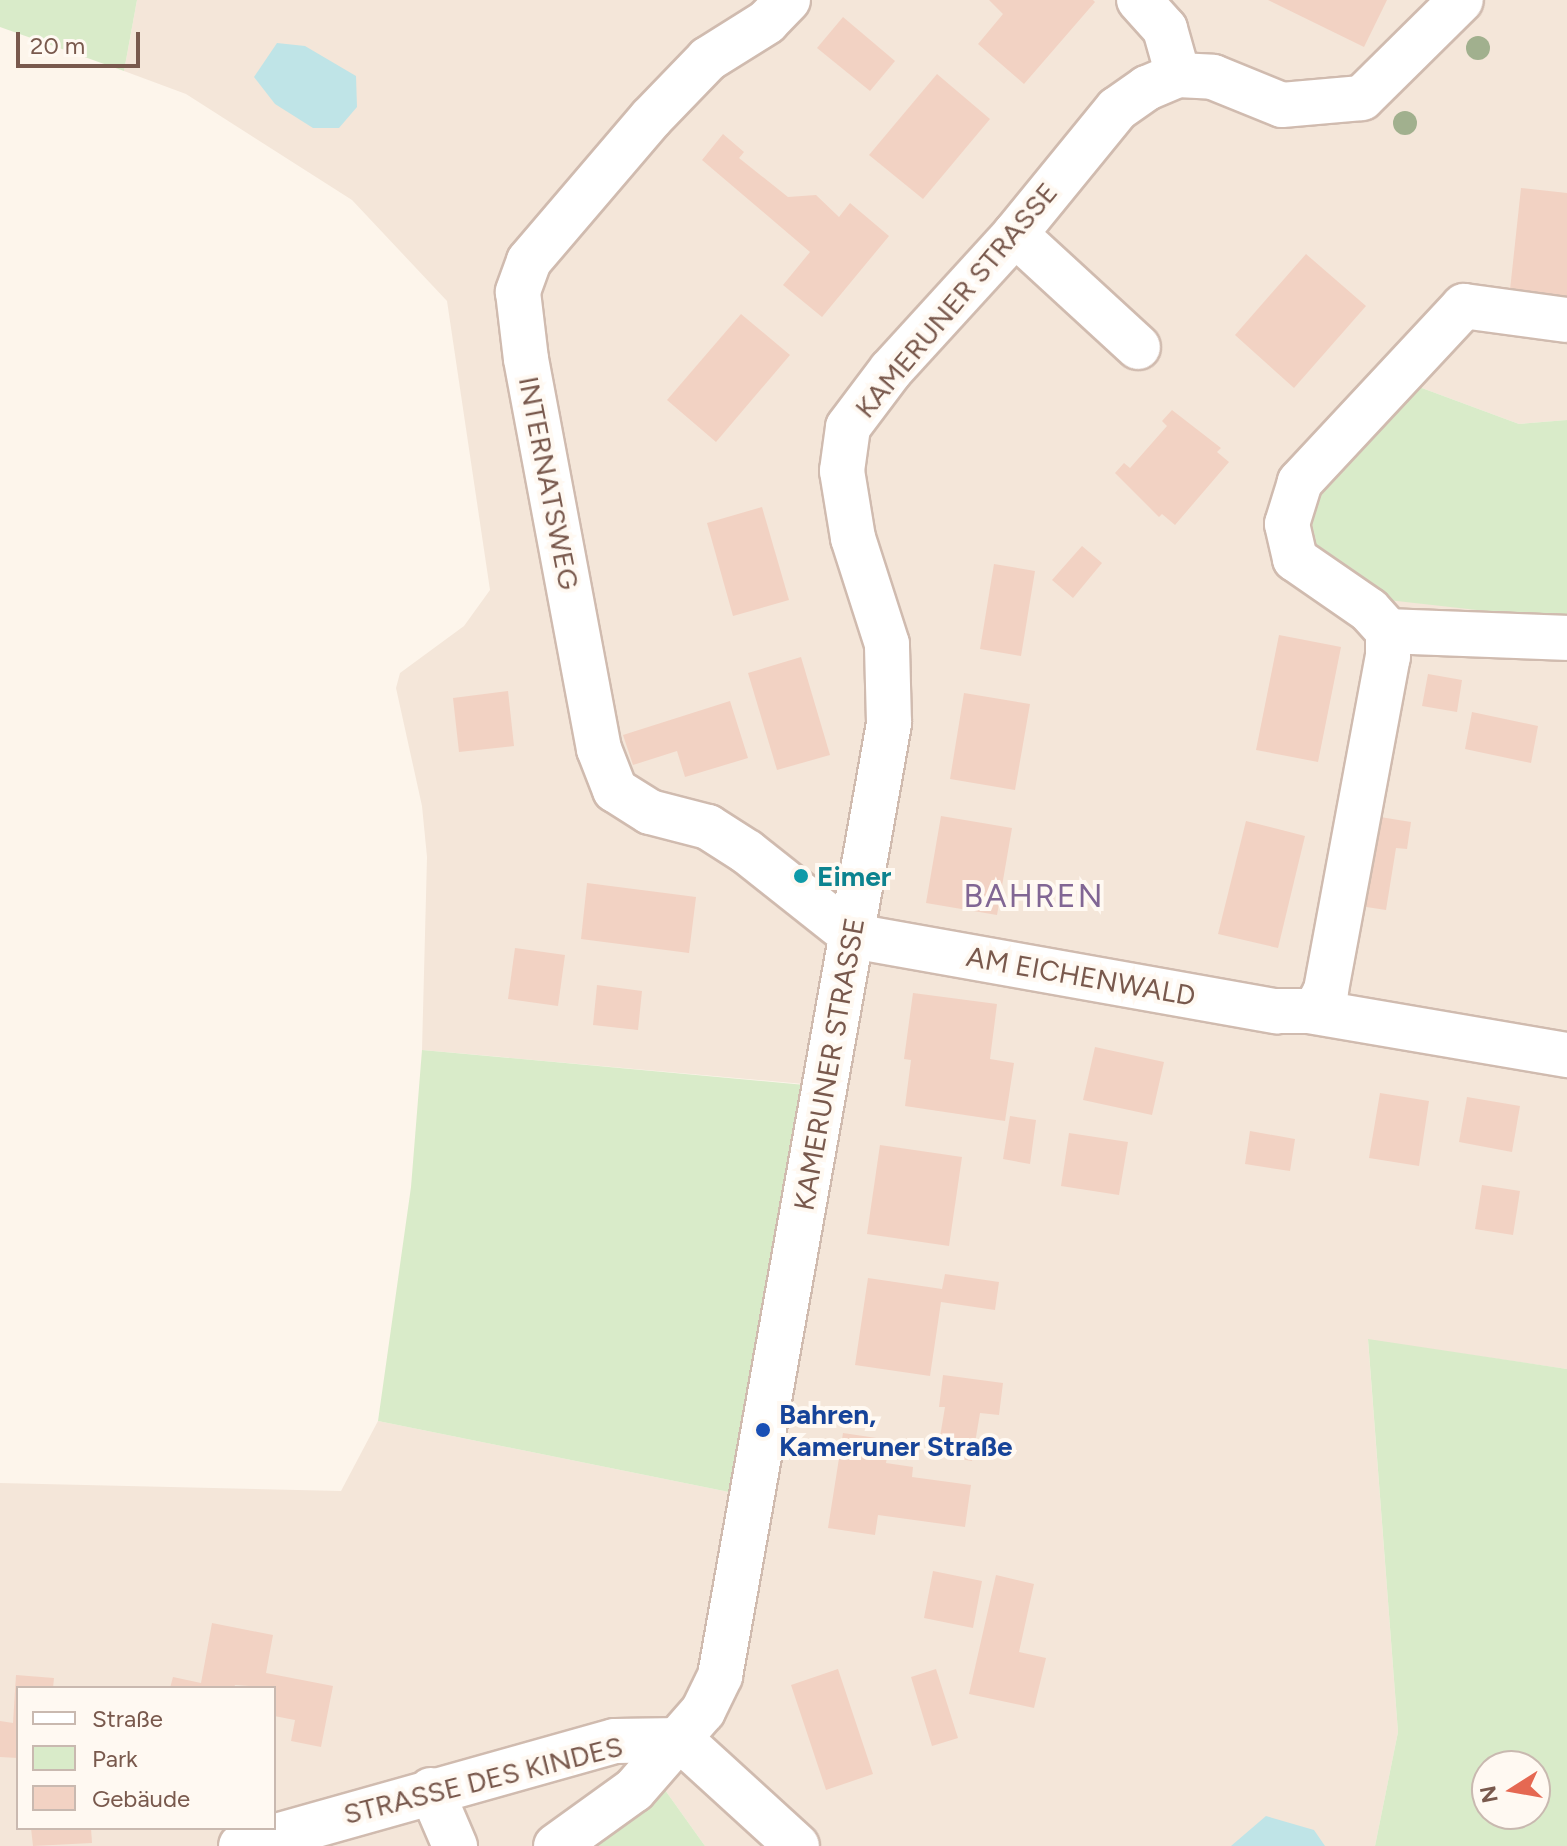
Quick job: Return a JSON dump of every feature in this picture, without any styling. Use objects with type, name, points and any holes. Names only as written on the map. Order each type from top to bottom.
[{"type":"street","name":"INTERNATSWEG","points":[[788,0],[767,22],[708,59],[651,118],[529,261],[518,292],[529,375],[599,749],[615,790],[650,812],[708,827],[747,852],[853,936]]},
{"type":"street","points":[[1139,0],[1165,29],[1178,75],[1213,77],[1282,105],[1362,98],[1461,0]]},
{"type":"street","name":"KAMERUNER STRASSE","points":[[556,1846],[634,1790],[681,1740],[703,1711],[720,1676],[889,723],[887,644],[853,538],[842,471],[848,427],[891,370],[1015,234],[1117,109],[1147,88],[1178,75]]},
{"type":"street","points":[[1015,234],[1138,347]]},
{"type":"street","points":[[1309,1011],[1319,1004],[1326,990],[1388,657],[1388,631],[1369,610],[1295,559],[1287,524],[1300,482],[1464,306],[1567,320]]},
{"type":"street","points":[[1388,631],[1567,638]]},
{"type":"street","name":"AM EICHENWALD","points":[[853,936],[1276,1011],[1309,1011],[1567,1055]]},
{"type":"street","points":[[681,1740],[797,1846]]},
{"type":"street","name":"STRASSE DES KINDES","points":[[241,1846],[431,1790],[615,1741],[681,1740]]},
{"type":"street","points":[[431,1790],[455,1846]]},
{"type":"shaded area","points":[[137,0],[1567,0],[1567,420],[1519,424],[1411,384],[1567,620],[1567,1369],[1368,1340],[1398,1732],[1375,1846],[705,1846],[665,1790],[587,1846],[0,1846],[0,1483],[341,1491],[378,1421],[729,1492],[804,1084],[422,1050],[427,857],[422,806],[396,688],[400,673],[464,626],[490,590],[447,301],[352,200],[186,94],[124,71]]},
{"type":"green space","points":[[0,0],[137,0],[124,71],[0,27]]},
{"type":"green space","points":[[1411,384],[1519,424],[1567,420],[1567,620],[1370,598],[1320,557],[1302,523],[1321,479]]},
{"type":"green space","points":[[422,1050],[805,1085],[729,1492],[378,1421],[411,1187]]},
{"type":"green space","points":[[1368,1339],[1567,1369],[1567,1846],[1375,1846],[1398,1732]]},
{"type":"green space","points":[[665,1790],[705,1846],[587,1846]]},
{"type":"water","points":[[277,43],[305,46],[356,76],[357,107],[339,128],[313,128],[275,104],[254,77]]},
{"type":"water","points":[[1266,1816],[1314,1830],[1325,1846],[1231,1846]]},
{"type":"building","points":[[989,0],[1095,2],[1024,84],[978,44],[1003,14]]},
{"type":"building","points":[[1268,0],[1387,0],[1364,47]]},
{"type":"building","points":[[843,17],[895,61],[870,91],[817,48]]},
{"type":"building","points":[[937,74],[990,119],[923,199],[869,155]]},
{"type":"building","points":[[723,134],[744,152],[739,158],[788,197],[816,195],[839,217],[850,203],[889,236],[822,317],[783,285],[810,252],[702,160]]},
{"type":"building","points":[[1521,188],[1567,193],[1567,296],[1510,290]]},
{"type":"building","points":[[1306,254],[1366,306],[1294,388],[1235,335]]},
{"type":"building","points":[[741,314],[790,355],[716,442],[667,400]]},
{"type":"building","points":[[1172,410],[1221,448],[1217,452],[1229,462],[1175,525],[1162,514],[1159,517],[1115,473],[1124,463],[1130,468],[1167,426],[1162,421]]},
{"type":"building","points":[[762,507],[789,600],[733,616],[707,523]]},
{"type":"building","points":[[1082,546],[1102,563],[1073,598],[1052,580]]},
{"type":"building","points":[[994,564],[1035,571],[1021,656],[980,649]]},
{"type":"building","points":[[1279,635],[1341,647],[1318,762],[1256,750]]},
{"type":"building","points":[[801,657],[830,755],[777,770],[748,673]]},
{"type":"building","points":[[1428,674],[1462,680],[1457,712],[1422,706]]},
{"type":"building","points":[[508,691],[514,746],[459,752],[453,698]]},
{"type":"building","points":[[964,693],[1030,704],[1015,790],[950,779]]},
{"type":"building","points":[[730,701],[748,758],[685,777],[677,751],[633,765],[623,735]]},
{"type":"building","points":[[1472,712],[1538,726],[1531,763],[1465,749]]},
{"type":"building","points":[[941,816],[1012,828],[997,915],[926,903]]},
{"type":"building","points":[[1374,816],[1411,822],[1407,849],[1396,848],[1386,910],[1360,906]]},
{"type":"building","points":[[1246,821],[1305,836],[1278,948],[1218,934]]},
{"type":"building","points":[[587,883],[696,897],[689,953],[581,939]]},
{"type":"building","points":[[515,948],[565,955],[558,1006],[508,999]]},
{"type":"building","points":[[597,985],[642,991],[638,1030],[593,1025]]},
{"type":"building","points":[[913,993],[997,1004],[990,1059],[1014,1063],[1005,1121],[905,1106],[911,1060],[904,1059]]},
{"type":"building","points":[[1095,1047],[1164,1062],[1152,1115],[1083,1100]]},
{"type":"building","points":[[1380,1093],[1429,1101],[1419,1166],[1369,1158]]},
{"type":"building","points":[[1467,1097],[1520,1106],[1512,1152],[1459,1142]]},
{"type":"building","points":[[1010,1116],[1036,1120],[1030,1164],[1003,1159]]},
{"type":"building","points":[[1250,1131],[1295,1139],[1290,1171],[1245,1164]]},
{"type":"building","points":[[1069,1133],[1128,1142],[1119,1195],[1061,1186]]},
{"type":"building","points":[[880,1145],[962,1157],[949,1246],[867,1234]]},
{"type":"building","points":[[1482,1185],[1520,1191],[1513,1235],[1475,1229]]},
{"type":"building","points":[[945,1274],[999,1282],[995,1310],[941,1302],[930,1376],[855,1365],[868,1278],[942,1289]]},
{"type":"building","points":[[943,1375],[1003,1383],[999,1415],[980,1413],[972,1461],[937,1455],[945,1407],[939,1407]]},
{"type":"building","points":[[843,1433],[890,1440],[886,1463],[913,1467],[912,1477],[971,1485],[965,1527],[878,1515],[875,1535],[828,1528]]},
{"type":"building","points":[[933,1571],[982,1581],[973,1628],[924,1618]]},
{"type":"building","points":[[996,1575],[1034,1584],[1019,1652],[1046,1658],[1034,1708],[969,1694]]},
{"type":"building","points":[[212,1623],[273,1635],[266,1673],[333,1686],[321,1747],[291,1741],[295,1720],[276,1716],[276,1686],[171,1686],[173,1677],[201,1683]]},
{"type":"building","points":[[838,1669],[873,1774],[826,1790],[791,1685]]},
{"type":"building","points":[[936,1669],[958,1738],[932,1746],[911,1677]]},
{"type":"building","points":[[16,1675],[54,1678],[53,1686],[16,1686],[16,1758],[0,1757],[0,1721],[13,1723]]},
{"type":"building","points":[[31,1830],[91,1830],[92,1843],[33,1846]]},
{"type":"place","name":"Eimer","points":[[801,876]]},
{"type":"place","name":"Bahren, Kameruner Straße","points":[[763,1430]]},
{"type":"district","name":"BAHREN","points":[[1034,896]]}]
